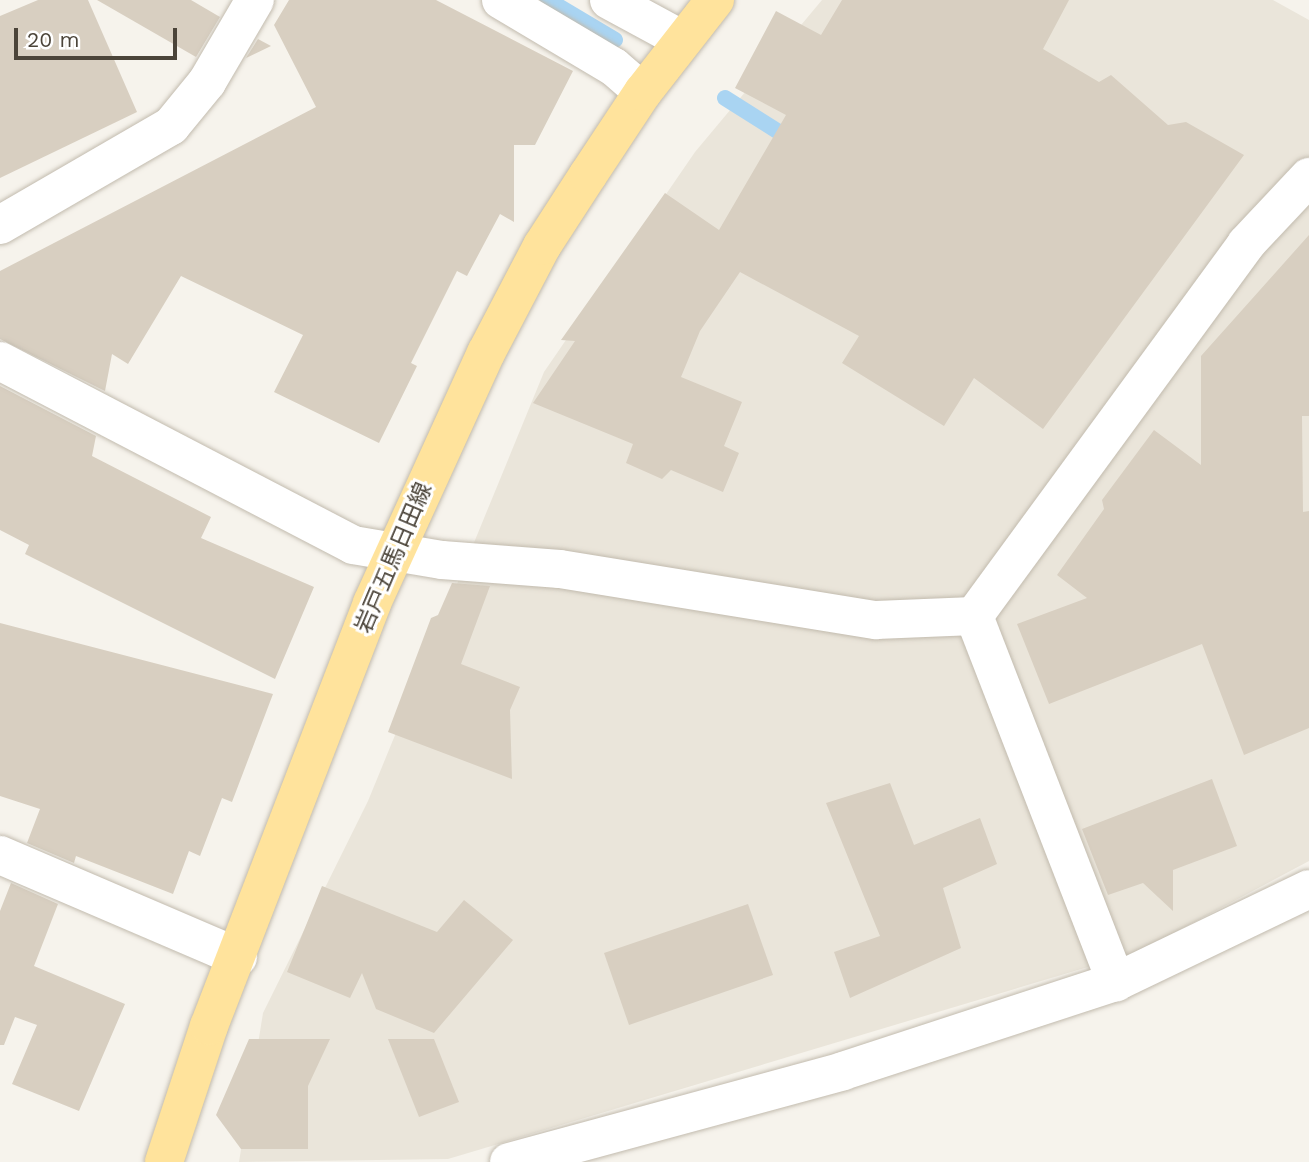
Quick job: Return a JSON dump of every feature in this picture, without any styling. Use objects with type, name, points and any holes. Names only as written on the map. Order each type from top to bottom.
[{"type":"main road","name":"岩戸五馬日田線","points":[[164,1162],[209,1026],[238,957],[372,603],[480,365],[542,246],[643,92],[715,0]]},
{"type":"street","points":[[0,225],[172,126],[207,82],[255,0]]},
{"type":"street","points":[[501,0],[614,67],[643,92]]},
{"type":"street","points":[[609,0],[683,40]]},
{"type":"street","points":[[974,616],[1246,244],[1309,177]]},
{"type":"street","points":[[0,361],[353,545],[398,549],[442,560],[559,569],[876,620],[974,616]]},
{"type":"street","points":[[974,616],[1116,982]]},
{"type":"street","points":[[0,855],[238,957]]},
{"type":"street","points":[[509,1162],[843,1071],[1116,982],[1309,889]]},
{"type":"shaded area","points":[[822,0],[1273,0],[1309,20],[1309,861],[1138,952],[448,1159],[239,1162],[263,1013],[368,801],[544,372],[695,152]]},
{"type":"building","points":[[38,0],[88,0],[137,112],[0,178],[0,16]]},
{"type":"building","points":[[97,0],[191,0],[220,17],[196,57]]},
{"type":"building","points":[[289,0],[436,0],[573,71],[535,145],[514,145],[514,222],[500,214],[467,276],[457,271],[411,363],[417,366],[379,443],[274,392],[303,335],[181,276],[128,364],[112,354],[105,391],[0,339],[0,271],[316,107],[274,25]]},
{"type":"building","points":[[842,0],[1069,0],[1043,49],[1099,82],[1111,75],[1168,125],[1186,122],[1244,155],[1043,429],[974,378],[944,426],[842,363],[859,336],[740,272],[700,331],[681,377],[742,402],[724,446],[739,453],[723,492],[671,470],[662,479],[626,463],[633,444],[533,403],[575,341],[561,340],[665,193],[719,230],[786,115],[735,88],[776,11],[821,35]]},
{"type":"building","points":[[258,39],[271,46],[246,58]]},
{"type":"building","points":[[1309,235],[1309,416],[1302,416],[1303,512],[1309,511],[1309,728],[1244,755],[1202,644],[1049,704],[1017,624],[1087,598],[1057,575],[1104,509],[1102,500],[1154,430],[1201,465],[1201,356]]},
{"type":"building","points":[[0,386],[96,436],[92,456],[211,517],[201,538],[314,587],[275,679],[25,554],[29,545],[0,530]]},
{"type":"building","points":[[452,583],[490,586],[461,664],[520,687],[510,710],[512,779],[388,732],[431,618],[438,615]]},
{"type":"building","points":[[0,623],[273,694],[232,802],[222,798],[200,856],[189,851],[173,894],[76,856],[74,863],[27,843],[40,809],[0,796]]},
{"type":"building","points":[[1212,779],[1237,846],[1173,870],[1173,911],[1143,883],[1108,895],[1082,829]]},
{"type":"building","points":[[890,783],[914,845],[980,818],[997,864],[943,888],[961,948],[850,998],[834,952],[880,936],[826,803]]},
{"type":"building","points":[[11,883],[58,904],[34,966],[125,1004],[79,1111],[12,1084],[37,1025],[15,1017],[4,1045],[0,1045],[0,911]]},
{"type":"building","points":[[322,886],[437,932],[464,900],[513,940],[434,1033],[376,1009],[362,973],[350,998],[287,972]]},
{"type":"building","points":[[748,904],[773,975],[629,1025],[604,953]]},
{"type":"building","points":[[249,1039],[330,1039],[308,1086],[308,1149],[241,1149],[216,1115]]},
{"type":"building","points":[[388,1039],[434,1039],[459,1102],[419,1117]]},
{"type":"waterway","points":[[548,0],[615,40]]},
{"type":"waterway","points":[[725,98],[793,141]]}]
